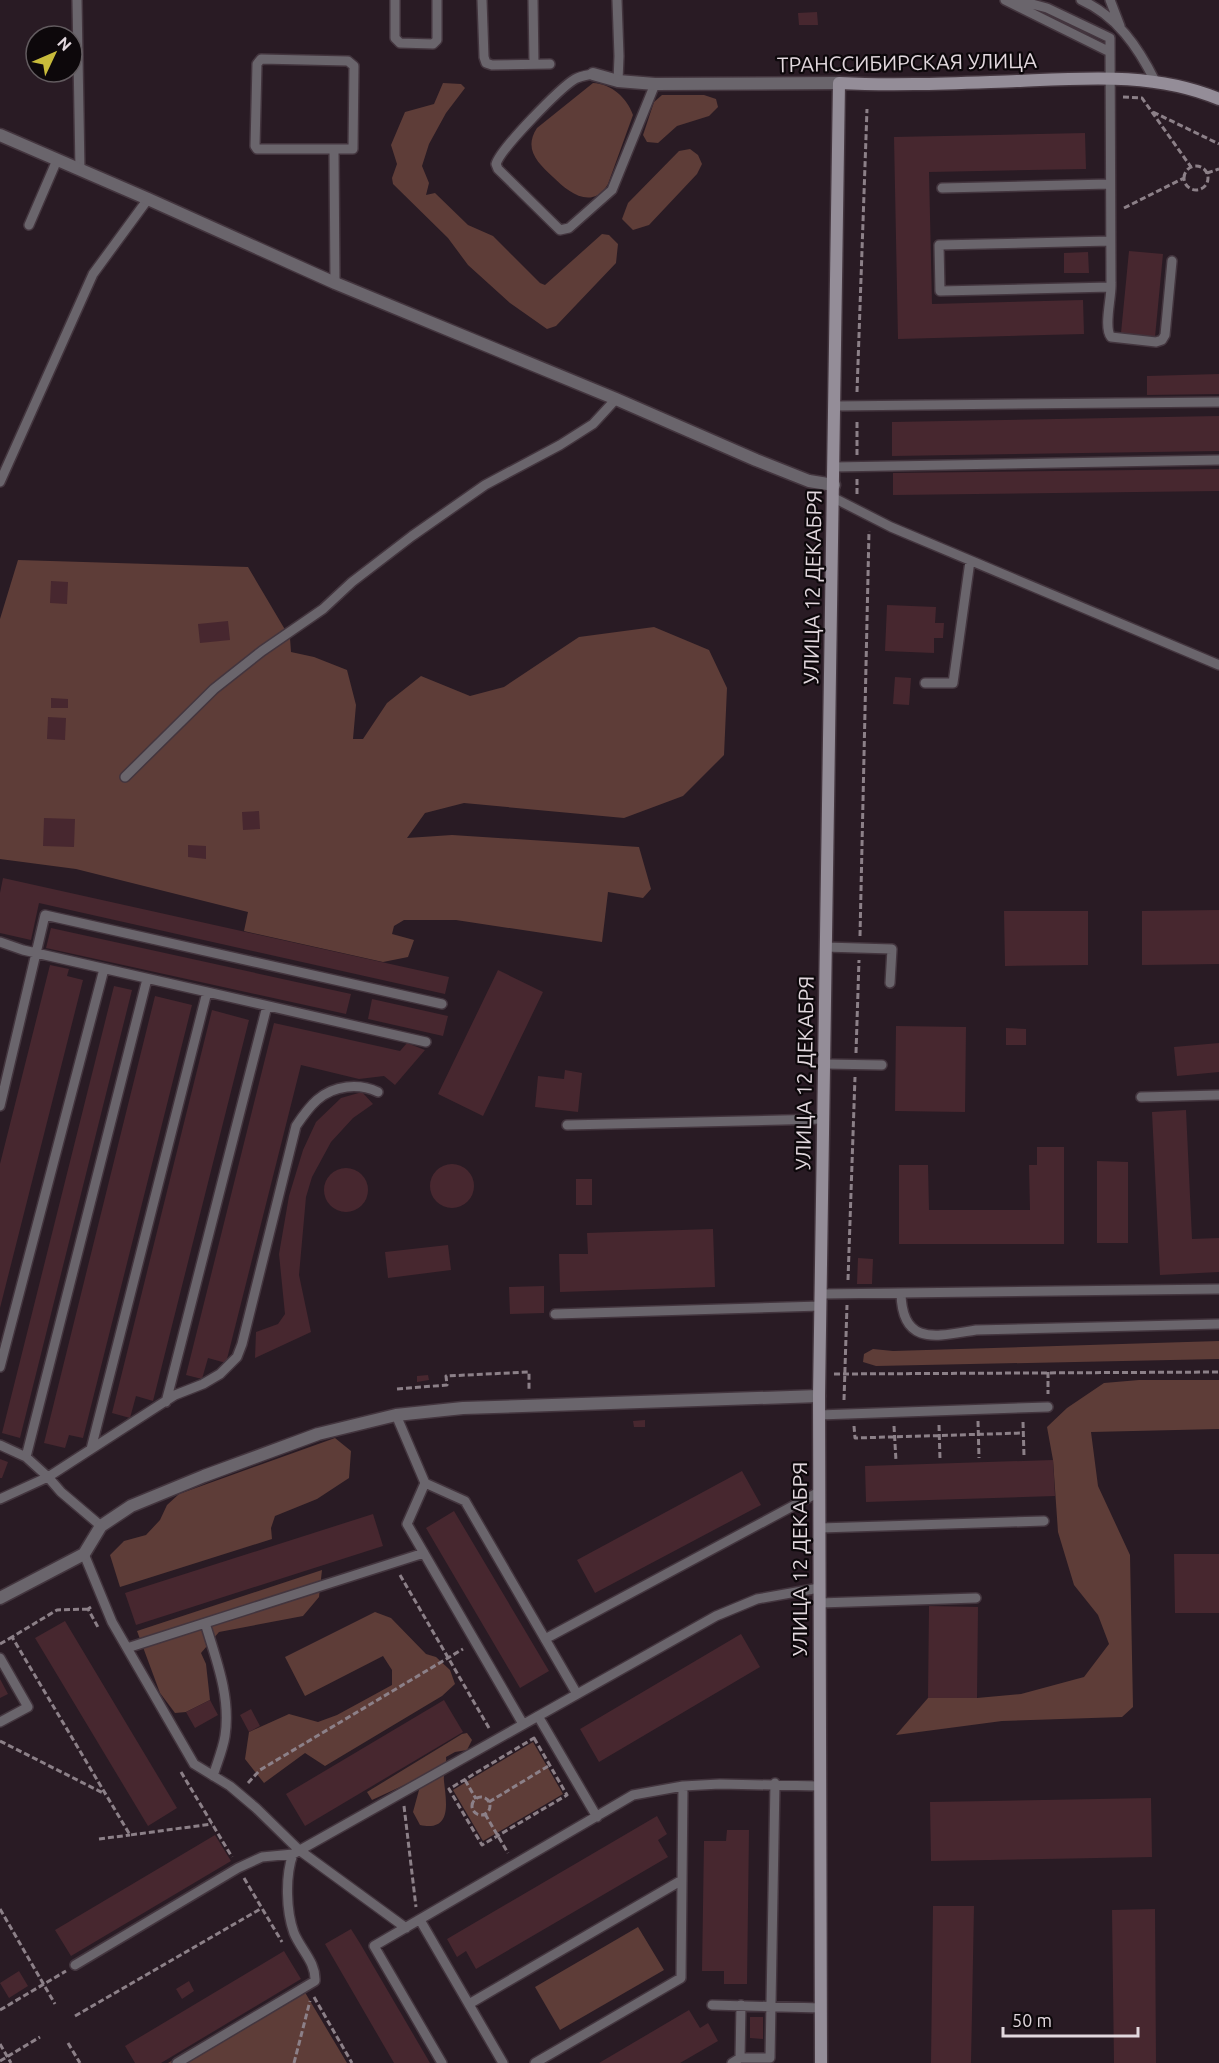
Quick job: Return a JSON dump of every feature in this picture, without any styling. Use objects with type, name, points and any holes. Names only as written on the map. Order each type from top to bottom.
[{"type":"main road","name":"ТРАНССИБИРСКАЯ УЛИЦА","points":[[839,83],[964,83],[1110,77],[1155,81],[1206,93],[1219,99]]},
{"type":"main road","name":"УЛИЦА 12 ДЕКАБРЯ","points":[[821,2063],[819,1396],[839,83]]},
{"type":"street","name":"ТРАНССИБИРСКАЯ УЛИЦА","points":[[593,74],[618,81],[655,84],[839,83]]},
{"type":"street","points":[[0,135],[335,283],[834,491]]},
{"type":"street","points":[[0,1598],[84,1554],[101,1526],[131,1506],[318,1434],[396,1415],[463,1408],[819,1396]]},
{"type":"lane","points":[[77,0],[80,170]]},
{"type":"lane","points":[[395,0],[395,38],[397,41],[433,44],[437,39],[437,0]]},
{"type":"lane","points":[[482,0],[486,63],[492,65],[550,64]]},
{"type":"lane","points":[[532,0],[534,64]]},
{"type":"lane","points":[[617,0],[618,81]]},
{"type":"lane","points":[[1005,0],[1110,52]]},
{"type":"lane","points":[[1017,0],[1047,8],[1110,39],[1109,184],[1112,287],[1107,329],[1109,335],[1114,338],[1159,342],[1165,335],[1172,261]]},
{"type":"lane","points":[[1081,0],[1095,6],[1122,30],[1139,50],[1155,81]]},
{"type":"lane","points":[[1110,0],[1122,30]]},
{"type":"lane","points":[[258,60],[348,61],[352,63],[354,66],[354,146],[352,150],[334,150],[257,148],[255,146],[258,60]]},
{"type":"lane","points":[[593,74],[576,78],[535,116],[503,151],[496,164],[498,169],[560,230],[569,228],[612,190],[655,84]]},
{"type":"lane","points":[[334,150],[335,283]]},
{"type":"lane","points":[[29,225],[57,160]]},
{"type":"lane","points":[[942,188],[1109,184]]},
{"type":"lane","points":[[0,483],[93,274],[147,199]]},
{"type":"lane","points":[[1110,241],[939,245],[940,291],[1112,287]]},
{"type":"lane","points":[[125,777],[214,689],[262,651],[323,609],[352,582],[412,536],[485,485],[560,445],[593,424],[616,399]]},
{"type":"lane","points":[[835,406],[1219,402]]},
{"type":"lane","points":[[834,467],[1219,460]]},
{"type":"lane","points":[[834,491],[869,518],[1219,665]]},
{"type":"lane","points":[[925,683],[953,683],[970,561]]},
{"type":"lane","points":[[0,1106],[45,915],[442,1004]]},
{"type":"lane","points":[[0,942],[104,969],[426,1042]]},
{"type":"lane","points":[[825,947],[892,949],[890,984]]},
{"type":"lane","points":[[0,1368],[104,969]]},
{"type":"lane","points":[[26,1457],[147,979]]},
{"type":"lane","points":[[91,1449],[207,992]]},
{"type":"lane","points":[[166,1402],[267,1006]]},
{"type":"lane","points":[[825,1064],[882,1065]]},
{"type":"lane","points":[[0,1499],[48,1477],[166,1402],[220,1374],[237,1358],[296,1126],[317,1100],[340,1087],[366,1087],[378,1092]]},
{"type":"lane","points":[[1141,1097],[1219,1095]]},
{"type":"lane","points":[[567,1125],[824,1119]]},
{"type":"lane","points":[[555,1314],[821,1300],[847,1294],[1219,1289]]},
{"type":"lane","points":[[901,1293],[901,1310],[907,1324],[916,1333],[930,1336],[946,1336],[976,1330],[1219,1324]]},
{"type":"lane","points":[[819,1415],[1048,1407]]},
{"type":"lane","points":[[396,1415],[425,1483],[465,1501],[577,1694]]},
{"type":"lane","points":[[0,1445],[26,1457],[48,1477],[60,1492],[101,1526]]},
{"type":"lane","points":[[425,1483],[407,1524],[523,1724]]},
{"type":"lane","points":[[545,1639],[819,1492]]},
{"type":"lane","points":[[820,1528],[1044,1521]]},
{"type":"lane","points":[[127,1648],[424,1553]]},
{"type":"lane","points":[[84,1554],[112,1622],[194,1764],[239,1793],[296,1852],[406,1928]]},
{"type":"lane","points":[[75,1965],[238,1868],[262,1857],[296,1852],[716,1616],[757,1599],[819,1588]]},
{"type":"lane","points":[[819,1603],[976,1598]]},
{"type":"lane","points":[[205,1623],[222,1677],[227,1714],[225,1738],[213,1776]]},
{"type":"lane","points":[[0,1658],[28,1707],[0,1722]]},
{"type":"lane","points":[[538,1716],[597,1817]]},
{"type":"lane","points":[[741,2005],[736,2060],[770,2058],[775,1784]]},
{"type":"lane","points":[[442,2063],[374,1946],[633,1795],[683,1786],[775,1784],[819,1786]]},
{"type":"lane","points":[[535,2063],[681,1978],[683,1786]]},
{"type":"lane","points":[[177,2063],[315,1981],[315,1970],[294,1933],[289,1903],[287,1874],[296,1852]]},
{"type":"lane","points":[[469,2004],[682,1880]]},
{"type":"lane","points":[[420,1920],[503,2063]]},
{"type":"lane","points":[[712,2005],[821,2008]]},
{"type":"path","points":[[1110,96],[1142,99],[1191,167]]},
{"type":"path","points":[[858,510],[857,406],[867,109]]},
{"type":"path","points":[[1151,111],[1219,144]]},
{"type":"path","points":[[1110,215],[1184,178],[1191,167],[1200,166],[1207,173],[1207,182],[1201,189],[1192,189],[1185,183],[1184,178]]},
{"type":"path","points":[[1207,173],[1219,169]]},
{"type":"path","points":[[843,1414],[860,948],[869,518]]},
{"type":"path","points":[[397,1389],[447,1385],[446,1376],[529,1372],[529,1390]]},
{"type":"path","points":[[1048,1372],[1048,1407]]},
{"type":"path","points":[[820,1374],[1219,1372]]},
{"type":"path","points":[[1022,1408],[1024,1456]]},
{"type":"path","points":[[977,1410],[979,1458]]},
{"type":"path","points":[[938,1411],[940,1459]]},
{"type":"path","points":[[894,1412],[896,1461]]},
{"type":"path","points":[[854,1414],[855,1438],[1023,1433]]},
{"type":"path","points":[[393,1563],[495,1740]]},
{"type":"path","points":[[0,1644],[57,1610],[88,1610],[103,1601]]},
{"type":"path","points":[[88,1610],[99,1630]]},
{"type":"path","points":[[12,1636],[129,1835]]},
{"type":"path","points":[[239,1793],[260,1770],[475,1641]]},
{"type":"path","points":[[534,1738],[567,1795],[482,1845],[449,1789],[465,1779],[534,1738]]},
{"type":"path","points":[[0,1741],[107,1795]]},
{"type":"path","points":[[176,1763],[285,1947]]},
{"type":"path","points":[[455,1763],[476,1799]]},
{"type":"path","points":[[489,1802],[550,1765]]},
{"type":"path","points":[[57,1775],[60,1771]]},
{"type":"path","points":[[402,1792],[420,1920]]},
{"type":"path","points":[[473,1811],[472,1806],[476,1799],[481,1797],[489,1802]]},
{"type":"path","points":[[485,1814],[490,1807],[489,1802]]},
{"type":"path","points":[[465,1816],[473,1811]]},
{"type":"path","points":[[473,1811],[476,1814],[485,1814]]},
{"type":"path","points":[[485,1814],[515,1864]]},
{"type":"path","points":[[99,1839],[212,1824]]},
{"type":"path","points":[[75,2016],[262,1908]]},
{"type":"path","points":[[0,1909],[55,2004]]},
{"type":"path","points":[[0,2010],[75,1965]]},
{"type":"path","points":[[294,2063],[312,1993],[352,2063]]},
{"type":"path","points":[[0,2061],[40,2037]]},
{"type":"path","points":[[69,2043],[80,2063]]},
{"type":"path","points":[[0,2044],[11,2063]]},
{"type":"shaded area","points":[[443,83],[461,84],[465,88],[446,113],[429,144],[422,166],[429,183],[426,195],[435,193],[468,225],[493,236],[540,283],[545,285],[602,234],[609,235],[618,244],[616,263],[556,326],[547,329],[510,303],[468,265],[448,238],[393,184],[392,178],[397,164],[391,145],[405,112],[434,104]]},
{"type":"shaded area","points":[[593,83],[606,86],[618,93],[627,103],[633,115],[608,184],[602,192],[588,198],[573,193],[547,172],[534,155],[531,143],[537,128]]},
{"type":"shaded area","points":[[662,95],[704,95],[716,99],[718,107],[709,116],[677,126],[658,143],[647,142],[643,135],[654,102]]},
{"type":"shaded area","points":[[690,149],[698,155],[702,164],[697,174],[649,225],[633,230],[622,219],[628,203],[679,151]]},
{"type":"shaded area","points":[[18,560],[248,567],[290,638],[291,652],[314,657],[347,670],[356,705],[353,739],[363,739],[387,703],[421,676],[470,696],[504,687],[579,637],[654,627],[709,650],[727,688],[724,755],[683,796],[624,818],[464,803],[425,813],[407,838],[452,835],[639,847],[651,889],[643,898],[608,892],[602,942],[456,920],[404,920],[394,926],[392,934],[414,940],[408,957],[383,962],[244,931],[248,912],[76,869],[0,859],[0,619]]},
{"type":"shaded area","points":[[1219,1341],[1219,1359],[876,1366],[863,1362],[864,1354],[873,1349],[893,1351]]},
{"type":"shaded area","points":[[1139,1380],[1219,1380],[1219,1429],[1091,1432],[1098,1486],[1130,1555],[1133,1707],[1122,1717],[1002,1721],[896,1735],[928,1698],[977,1698],[1021,1694],[1084,1677],[1109,1644],[1098,1615],[1074,1585],[1058,1532],[1053,1460],[1047,1427],[1067,1408],[1104,1383]]},
{"type":"shaded area","points":[[335,1438],[351,1451],[349,1478],[317,1499],[275,1516],[271,1528],[272,1539],[120,1587],[110,1555],[124,1541],[146,1535],[160,1520],[167,1505],[179,1494]]},
{"type":"shaded area","points":[[322,1570],[319,1597],[303,1616],[219,1632],[201,1653],[206,1664],[210,1700],[186,1712],[175,1713],[160,1693],[137,1631]]},
{"type":"shaded area","points":[[375,1612],[391,1618],[426,1654],[436,1657],[450,1670],[455,1684],[442,1696],[325,1766],[305,1753],[264,1783],[245,1759],[249,1732],[289,1714],[318,1722],[337,1715],[392,1685],[392,1670],[383,1656],[305,1696],[285,1657]]},
{"type":"shaded area","points":[[467,1733],[472,1740],[467,1750],[455,1752],[446,1757],[444,1778],[446,1806],[443,1819],[438,1824],[420,1825],[413,1812],[419,1790],[413,1781],[372,1800],[367,1792]]},
{"type":"shaded area","points":[[533,1742],[563,1794],[483,1841],[453,1790]]},
{"type":"shaded area","points":[[638,1927],[664,1970],[560,2030],[535,1987]]},
{"type":"shaded area","points":[[300,1984],[347,2063],[168,2063]]},
{"type":"building","points":[[817,12],[818,25],[799,25],[798,13]]},
{"type":"building","points":[[1085,133],[1086,169],[929,172],[932,304],[1083,300],[1084,334],[898,339],[894,137]]},
{"type":"building","points":[[1129,251],[1163,254],[1155,337],[1121,333]]},
{"type":"building","points":[[1088,252],[1089,273],[1064,273],[1064,253]]},
{"type":"building","points":[[1219,374],[1219,394],[1147,395],[1147,376]]},
{"type":"building","points":[[1219,416],[1219,451],[892,456],[892,422]]},
{"type":"building","points":[[1219,469],[1219,491],[893,495],[893,473]]},
{"type":"building","points":[[51,581],[68,582],[67,604],[50,603]]},
{"type":"building","points":[[887,605],[936,607],[935,623],[944,623],[943,638],[934,638],[934,653],[885,651]]},
{"type":"building","points":[[228,621],[230,640],[200,643],[198,624]]},
{"type":"building","points":[[895,677],[911,678],[909,705],[893,704]]},
{"type":"building","points":[[51,698],[68,699],[68,708],[51,708]]},
{"type":"building","points":[[48,717],[66,718],[65,740],[47,739]]},
{"type":"building","points":[[259,811],[260,829],[243,830],[242,812]]},
{"type":"building","points":[[44,818],[75,819],[74,847],[43,846]]},
{"type":"building","points":[[188,845],[206,846],[206,859],[188,857]]},
{"type":"building","points":[[3,878],[449,977],[445,994],[39,903],[31,940],[0,933],[0,893]]},
{"type":"building","points":[[1219,910],[1219,964],[1142,965],[1142,911]]},
{"type":"building","points":[[1004,911],[1088,911],[1088,965],[1005,966]]},
{"type":"building","points":[[51,928],[351,994],[346,1014],[46,948]]},
{"type":"building","points":[[50,965],[69,969],[67,976],[83,980],[0,1308],[0,1164]]},
{"type":"building","points":[[498,970],[543,992],[483,1116],[438,1094]]},
{"type":"building","points":[[114,986],[132,990],[20,1438],[2,1433]]},
{"type":"building","points":[[155,996],[192,1005],[83,1438],[69,1435],[65,1448],[44,1443]]},
{"type":"building","points":[[372,999],[448,1016],[443,1036],[368,1019]]},
{"type":"building","points":[[212,1010],[249,1020],[153,1401],[136,1396],[130,1418],[112,1413]]},
{"type":"building","points":[[274,1023],[400,1051],[407,1043],[425,1050],[395,1085],[384,1076],[359,1079],[301,1065],[226,1363],[208,1358],[202,1379],[186,1375]]},
{"type":"building","points":[[896,1026],[966,1027],[965,1112],[895,1111]]},
{"type":"building","points":[[1006,1028],[1026,1029],[1026,1045],[1006,1045]]},
{"type":"building","points":[[1219,1043],[1219,1072],[1177,1076],[1174,1047]]},
{"type":"building","points":[[565,1070],[582,1073],[578,1112],[535,1107],[538,1076],[564,1079]]},
{"type":"building","points":[[362,1092],[373,1104],[353,1118],[331,1142],[312,1177],[306,1197],[299,1275],[311,1332],[255,1358],[256,1332],[278,1324],[285,1314],[279,1254],[289,1196],[303,1150],[316,1122],[341,1098]]},
{"type":"building","points":[[1186,1110],[1192,1239],[1219,1238],[1219,1272],[1160,1275],[1152,1112]]},
{"type":"building","points":[[1037,1147],[1064,1147],[1064,1244],[899,1244],[899,1165],[928,1165],[929,1210],[1030,1210],[1029,1165],[1037,1165]]},
{"type":"building","points":[[1097,1161],[1128,1162],[1128,1243],[1097,1243]]},
{"type":"building","points":[[452,1164],[461,1165],[468,1170],[473,1177],[473,1195],[468,1202],[461,1207],[452,1208],[443,1207],[436,1202],[431,1195],[430,1186],[431,1177],[436,1170],[443,1165]]},
{"type":"building","points":[[346,1168],[355,1169],[362,1174],[367,1181],[367,1199],[362,1206],[355,1211],[346,1212],[337,1211],[330,1206],[325,1199],[324,1190],[325,1181],[330,1174],[337,1169]]},
{"type":"building","points":[[576,1179],[592,1179],[592,1205],[576,1205]]},
{"type":"building","points":[[713,1229],[715,1287],[560,1292],[559,1254],[588,1254],[587,1233]]},
{"type":"building","points":[[448,1245],[451,1270],[388,1278],[385,1252]]},
{"type":"building","points":[[858,1258],[873,1259],[872,1284],[857,1284]]},
{"type":"building","points":[[544,1286],[544,1313],[510,1314],[509,1287]]},
{"type":"building","points":[[428,1375],[429,1380],[417,1382],[417,1376]]},
{"type":"building","points":[[645,1420],[645,1427],[634,1427],[633,1421]]},
{"type":"building","points":[[0,1459],[8,1462],[2,1478],[0,1478]]},
{"type":"building","points":[[1053,1460],[1055,1496],[866,1502],[865,1466]]},
{"type":"building","points":[[742,1471],[761,1505],[595,1593],[577,1560]]},
{"type":"building","points":[[454,1511],[549,1671],[520,1688],[426,1528]]},
{"type":"building","points":[[373,1514],[383,1546],[136,1625],[125,1593]]},
{"type":"building","points":[[1174,1554],[1219,1554],[1219,1613],[1175,1613]]},
{"type":"building","points":[[929,1606],[978,1607],[977,1698],[928,1698]]},
{"type":"building","points":[[65,1621],[177,1808],[148,1826],[35,1638]]},
{"type":"building","points":[[741,1634],[760,1667],[599,1762],[580,1729]]},
{"type":"building","points":[[0,1679],[8,1694],[0,1698]]},
{"type":"building","points":[[210,1700],[218,1715],[195,1728],[186,1712]]},
{"type":"building","points":[[444,1700],[463,1732],[305,1826],[286,1794]]},
{"type":"building","points":[[251,1709],[260,1726],[249,1732],[240,1715]]},
{"type":"building","points":[[1151,1798],[1152,1857],[931,1861],[930,1802]]},
{"type":"building","points":[[657,1816],[667,1834],[658,1840],[668,1857],[476,1969],[466,1951],[457,1957],[447,1939]]},
{"type":"building","points":[[727,1830],[749,1830],[747,1984],[724,1984],[724,1971],[702,1971],[704,1841],[726,1841]]},
{"type":"building","points":[[215,1835],[231,1861],[71,1956],[55,1930]]},
{"type":"building","points":[[933,1906],[974,1906],[971,2063],[931,2063]]},
{"type":"building","points":[[1155,1909],[1156,2063],[1114,2063],[1112,1910]]},
{"type":"building","points":[[351,1929],[430,2063],[394,2063],[325,1944]]},
{"type":"building","points":[[284,1951],[301,1979],[161,2063],[135,2063],[125,2046]]},
{"type":"building","points":[[19,1971],[28,1986],[9,1998],[0,1983]]},
{"type":"building","points":[[189,1981],[194,1991],[182,1999],[176,1989]]},
{"type":"building","points":[[689,2010],[700,2028],[708,2023],[718,2041],[680,2063],[599,2063]]},
{"type":"building","points":[[750,2017],[763,2017],[763,2039],[750,2038]]}]
